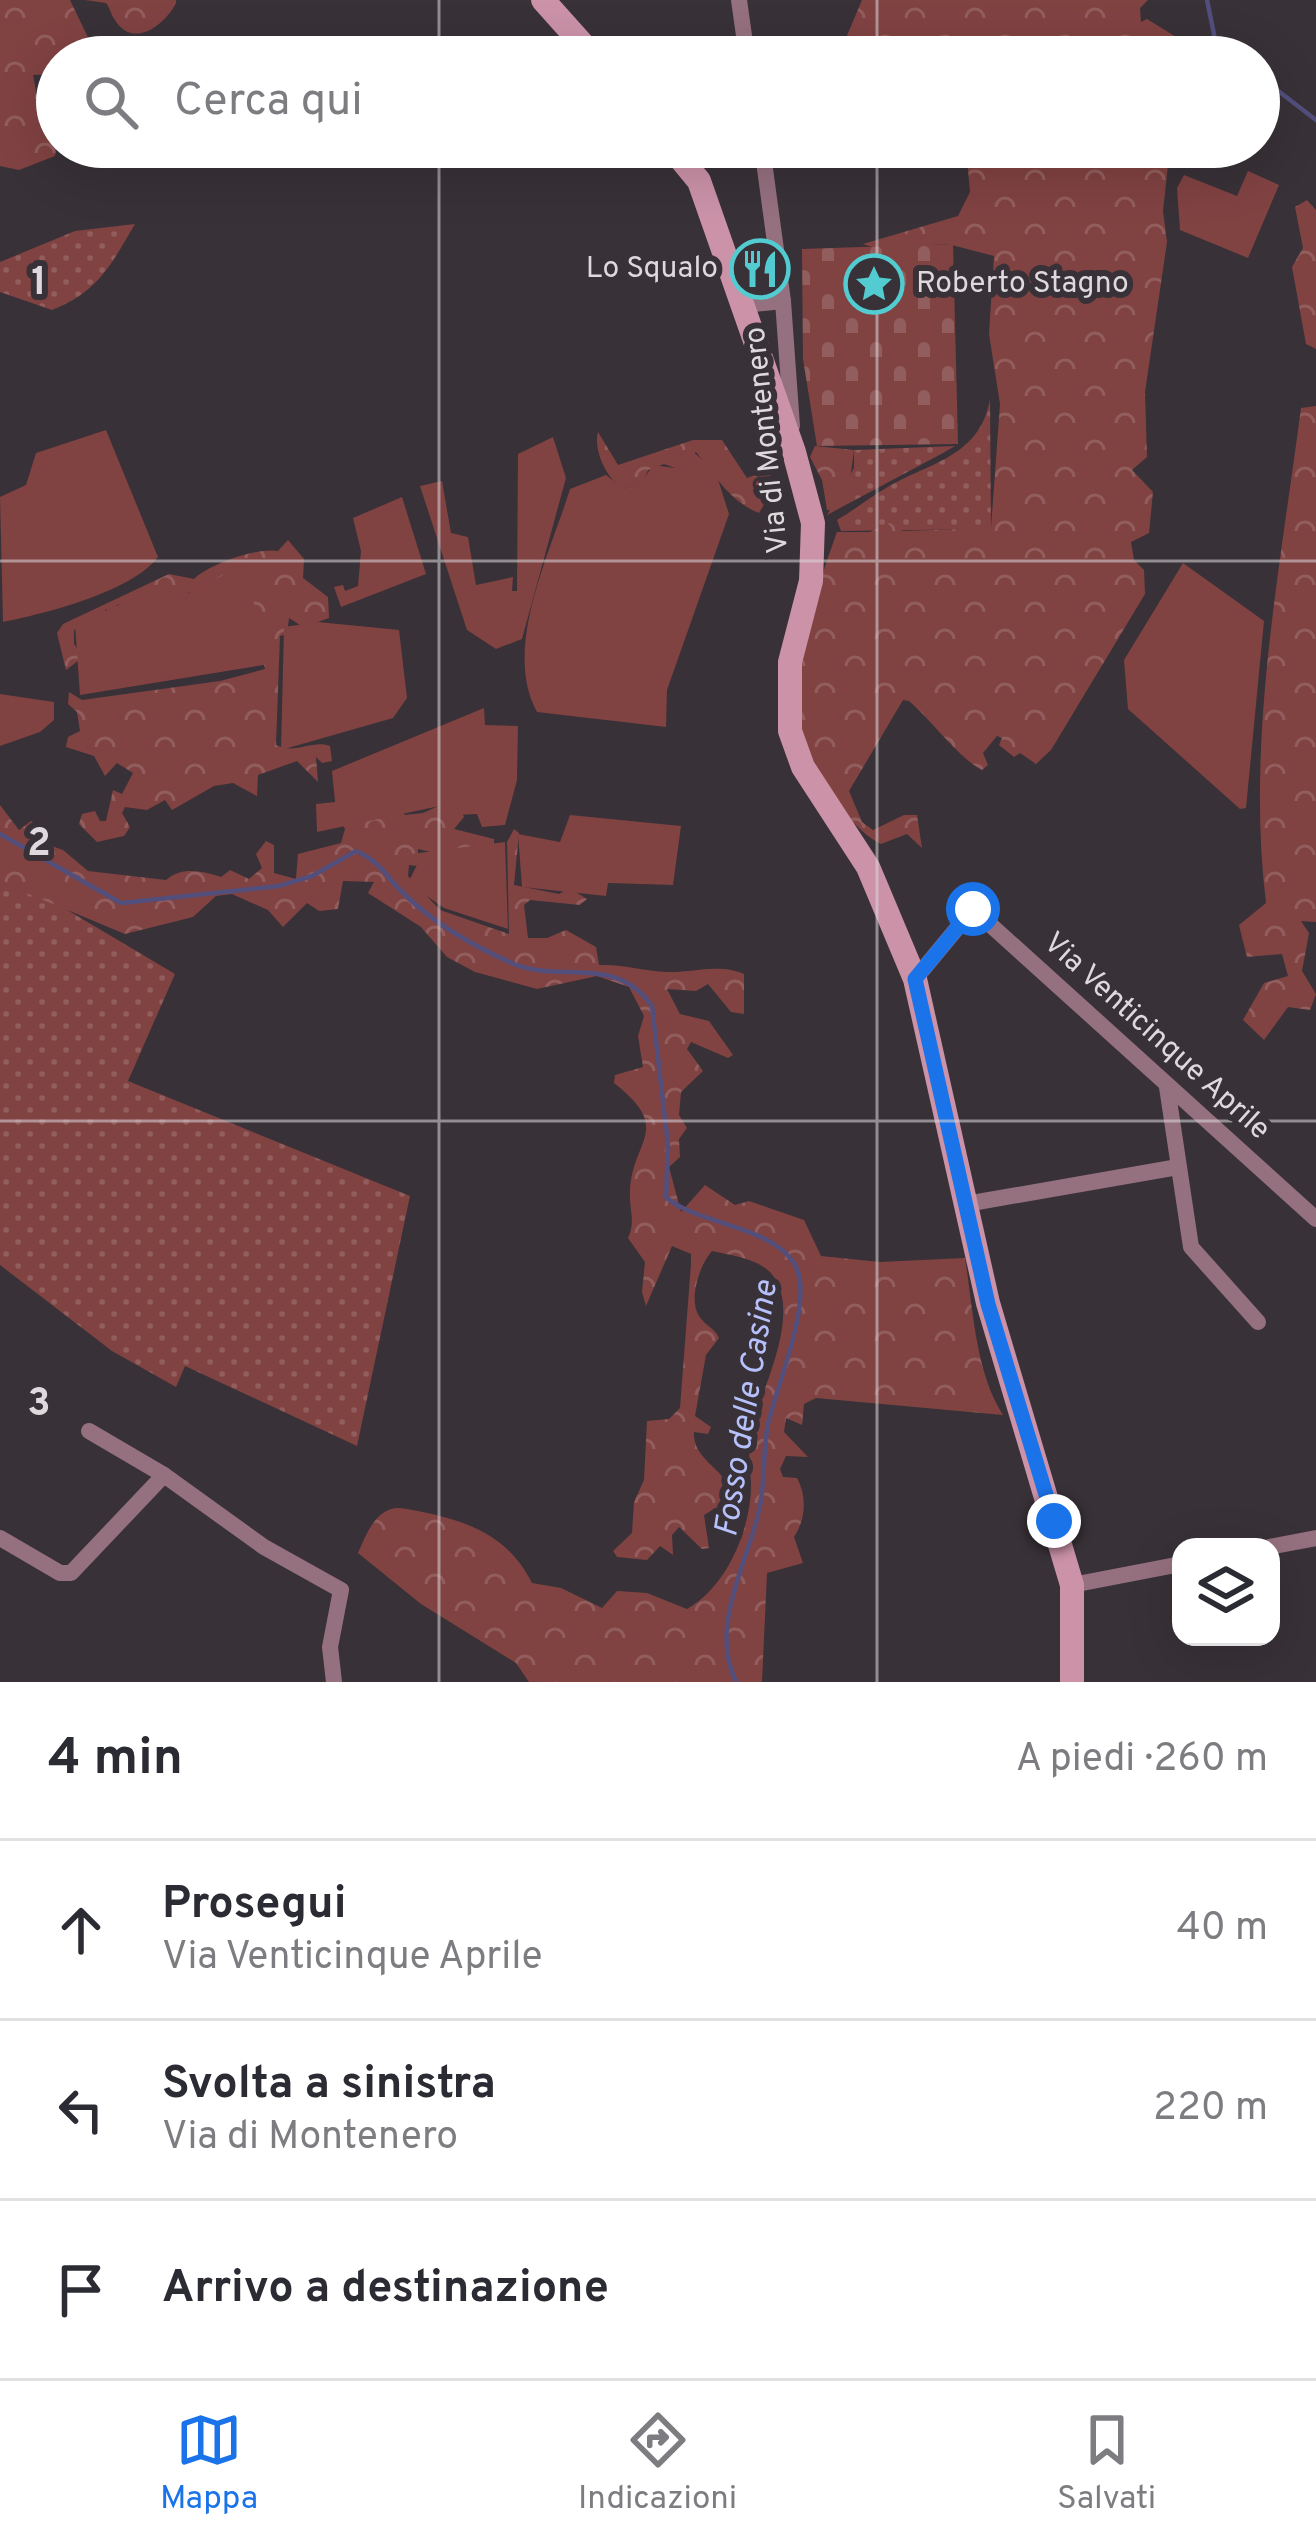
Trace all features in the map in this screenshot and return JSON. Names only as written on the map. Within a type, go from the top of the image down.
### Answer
[{"type":"street","points":[[543,0],[575,36]]},
{"type":"street","points":[[739,0],[744,36]]},
{"type":"street","points":[[688,168],[699,181],[794,452]]},
{"type":"street","name":"Via di Montenero","points":[[765,168],[783,301],[794,452],[813,523],[813,556],[790,662],[790,731],[803,767],[868,867],[915,979],[988,1304],[1072,1585],[1072,1682]]},
{"type":"street","points":[[742,305],[783,301]]},
{"type":"street","name":"Via Venticinque Aprile","points":[[915,979],[973,909],[1316,1219]]},
{"type":"street","points":[[1167,1087],[1191,1247],[1258,1322]]},
{"type":"street","points":[[966,1204],[1178,1167]]},
{"type":"street","points":[[89,1431],[164,1474],[264,1547],[341,1590],[330,1647],[334,1682]]},
{"type":"street","points":[[0,1538],[60,1573],[71,1573],[164,1474]]},
{"type":"street","points":[[1280,1545],[1316,1538]]},
{"type":"street","points":[[1072,1585],[1172,1566]]},
{"type":"green space","points":[[0,0],[70,0],[87,36],[36,36],[36,163],[19,170],[0,166]]},
{"type":"green space","points":[[85,0],[176,3],[158,25],[131,33],[115,20],[106,3]]},
{"type":"green space","points":[[862,0],[1148,0],[1140,8],[1141,22],[1147,19],[1174,36],[847,36]]},
{"type":"green space","points":[[968,168],[1168,168],[1163,211],[1167,242],[1145,392],[1147,457],[1132,470],[1153,492],[1149,533],[1131,542],[1134,560],[1144,570],[1145,594],[1051,750],[1036,764],[1020,753],[1014,757],[999,745],[1002,738],[997,736],[983,753],[988,765],[982,770],[903,700],[849,791],[862,822],[873,830],[904,815],[917,815],[922,848],[907,834],[881,844],[839,806],[804,750],[794,714],[797,674],[837,532],[870,532],[890,523],[903,531],[991,528],[1000,404],[989,334],[994,256],[948,244],[875,248],[863,244],[958,216],[970,192]]},
{"type":"green space","points":[[1248,171],[1279,185],[1248,258],[1180,230],[1177,188],[1184,175],[1237,196]]},
{"type":"green space","points":[[1307,200],[1316,210],[1316,349],[1306,344],[1292,267],[1303,248],[1295,207]]},
{"type":"green space","points":[[135,224],[102,276],[68,303],[52,310],[0,292],[0,262],[75,231]]},
{"type":"green space","points":[[953,244],[958,444],[817,446],[803,359],[802,249]]},
{"type":"green space","points":[[990,399],[991,529],[841,531],[837,520],[964,446],[976,434]]},
{"type":"green space","points":[[1316,406],[1316,922],[1301,921],[1309,933],[1302,971],[1316,994],[1310,1010],[1288,1007],[1264,1040],[1243,1020],[1264,983],[1288,976],[1282,954],[1247,957],[1239,925],[1266,903],[1260,780],[1268,655],[1301,408]]},
{"type":"green space","points":[[106,430],[158,557],[109,591],[3,622],[0,497],[26,485],[36,453]]},
{"type":"green space","points":[[598,432],[618,465],[693,440],[722,440],[747,478],[767,470],[776,484],[759,513],[731,494],[696,452],[675,468],[664,464],[648,470],[644,480],[624,489],[603,464]]},
{"type":"green space","points":[[553,437],[566,478],[522,639],[496,649],[467,630],[420,486],[442,481],[451,533],[468,537],[476,585],[513,577],[512,591],[517,591],[518,454]]},
{"type":"green space","points":[[815,446],[854,450],[849,487],[833,510],[827,510],[822,480],[810,457]]},
{"type":"green space","points":[[955,446],[827,515],[854,468],[854,450]]},
{"type":"green space","points":[[692,451],[715,470],[729,514],[667,690],[666,727],[537,712],[528,687],[527,631],[570,489],[606,475],[624,489],[643,480],[653,465],[675,468]]},
{"type":"green space","points":[[402,497],[426,574],[341,607],[334,587],[343,585],[345,591],[358,586],[361,551],[353,518]]},
{"type":"green space","points":[[288,540],[304,559],[303,578],[328,597],[329,618],[303,627],[289,618],[287,634],[280,636],[276,745],[330,746],[332,761],[322,763],[316,757],[318,782],[297,761],[258,775],[257,796],[233,783],[214,786],[172,810],[165,800],[147,810],[125,807],[122,813],[130,827],[124,836],[97,842],[79,824],[82,814],[95,811],[100,821],[106,821],[113,790],[122,794],[133,773],[117,763],[105,776],[94,756],[66,747],[68,737],[80,731],[77,712],[68,704],[69,692],[82,700],[220,681],[265,669],[238,568],[210,589],[117,605],[113,615],[105,609],[107,618],[74,630],[74,644],[83,657],[66,670],[57,633],[63,624],[169,574],[194,579],[233,558],[278,551]]},
{"type":"green space","points":[[1183,563],[1264,621],[1246,808],[1240,809],[1128,709],[1124,660]]},
{"type":"green space","points":[[244,564],[269,664],[80,695],[75,625],[162,585],[189,593]]},
{"type":"green space","points":[[318,622],[399,630],[407,698],[393,718],[281,750],[284,627]]},
{"type":"green space","points":[[0,694],[54,702],[54,720],[40,732],[0,746]]},
{"type":"green space","points":[[484,708],[485,725],[518,726],[517,780],[505,825],[482,827],[477,814],[455,815],[449,804],[317,832],[316,804],[335,802],[332,771]]},
{"type":"green space","points":[[391,797],[405,815],[423,813],[456,798],[464,817],[454,829],[494,839],[494,846],[443,855],[418,849],[418,866],[409,865],[408,876],[440,910],[509,934],[507,842],[514,829],[519,833],[514,885],[559,894],[569,888],[587,899],[580,905],[530,900],[524,905],[528,938],[547,938],[566,930],[596,947],[599,965],[667,972],[724,969],[744,974],[744,1014],[731,1012],[708,984],[696,991],[667,989],[680,1014],[709,1021],[733,1055],[728,1058],[691,1042],[687,1049],[703,1071],[681,1092],[679,1115],[687,1128],[679,1139],[680,1157],[669,1167],[681,1212],[705,1185],[735,1205],[749,1201],[804,1220],[821,1256],[880,1262],[965,1258],[981,1359],[1003,1415],[816,1398],[804,1404],[802,1425],[786,1418],[784,1432],[808,1457],[786,1456],[780,1469],[783,1477],[797,1478],[804,1500],[794,1537],[803,1563],[767,1573],[762,1682],[529,1682],[516,1663],[421,1604],[358,1553],[370,1527],[385,1512],[401,1508],[436,1515],[498,1542],[532,1583],[561,1588],[602,1608],[617,1591],[647,1593],[687,1609],[713,1588],[732,1558],[746,1524],[750,1433],[781,1334],[782,1297],[765,1268],[712,1251],[695,1291],[699,1316],[719,1338],[706,1355],[695,1416],[711,1427],[708,1434],[694,1432],[700,1453],[725,1480],[721,1505],[704,1515],[709,1548],[702,1549],[679,1527],[672,1535],[673,1555],[660,1546],[647,1560],[617,1557],[613,1551],[632,1533],[634,1502],[644,1480],[647,1421],[669,1419],[680,1408],[691,1264],[691,1254],[672,1246],[646,1306],[642,1292],[645,1262],[628,1238],[632,1173],[646,1124],[632,1099],[614,1083],[615,1075],[643,1067],[638,1036],[644,1016],[629,987],[597,976],[537,989],[475,972],[447,957],[421,927],[368,893],[374,882],[343,881],[338,909],[319,911],[307,903],[283,927],[268,910],[232,894],[216,896],[193,917],[125,934],[0,882],[0,805],[19,830],[31,821],[48,834],[40,842],[63,850],[88,871],[166,880],[185,871],[221,877],[230,870],[249,879],[262,868],[256,854],[266,841],[274,845],[274,873],[296,879],[298,854],[341,843],[345,829],[335,812]]},
{"type":"green space","points":[[570,815],[681,826],[673,885],[608,883],[606,896],[522,887],[518,834],[560,842]]},
{"type":"green space","points":[[505,842],[508,929],[444,908],[408,883],[417,865],[411,854]]},
{"type":"green space","points":[[0,870],[175,974],[128,1081],[410,1196],[357,1446],[185,1366],[176,1387],[112,1351],[0,1265]]},
{"type":"waterway","points":[[1207,0],[1214,36]]},
{"type":"waterway","points":[[1280,92],[1316,120]]},
{"type":"waterway","name":"Fosso delle Casine","points":[[0,834],[121,903],[279,886],[312,876],[356,851],[429,915],[485,950],[532,969],[622,980],[652,1006],[668,1145],[666,1197],[768,1240],[794,1263],[800,1278],[798,1319],[768,1424],[760,1504],[728,1620],[726,1641],[736,1682]]},
{"type":"place","name":"Lo Squalo","points":[[760,269]]},
{"type":"place","name":"Roberto Stagno","points":[[874,284]]},
{"type":"route","points":[[973,909],[915,979],[988,1304],[1054,1521]]}]
